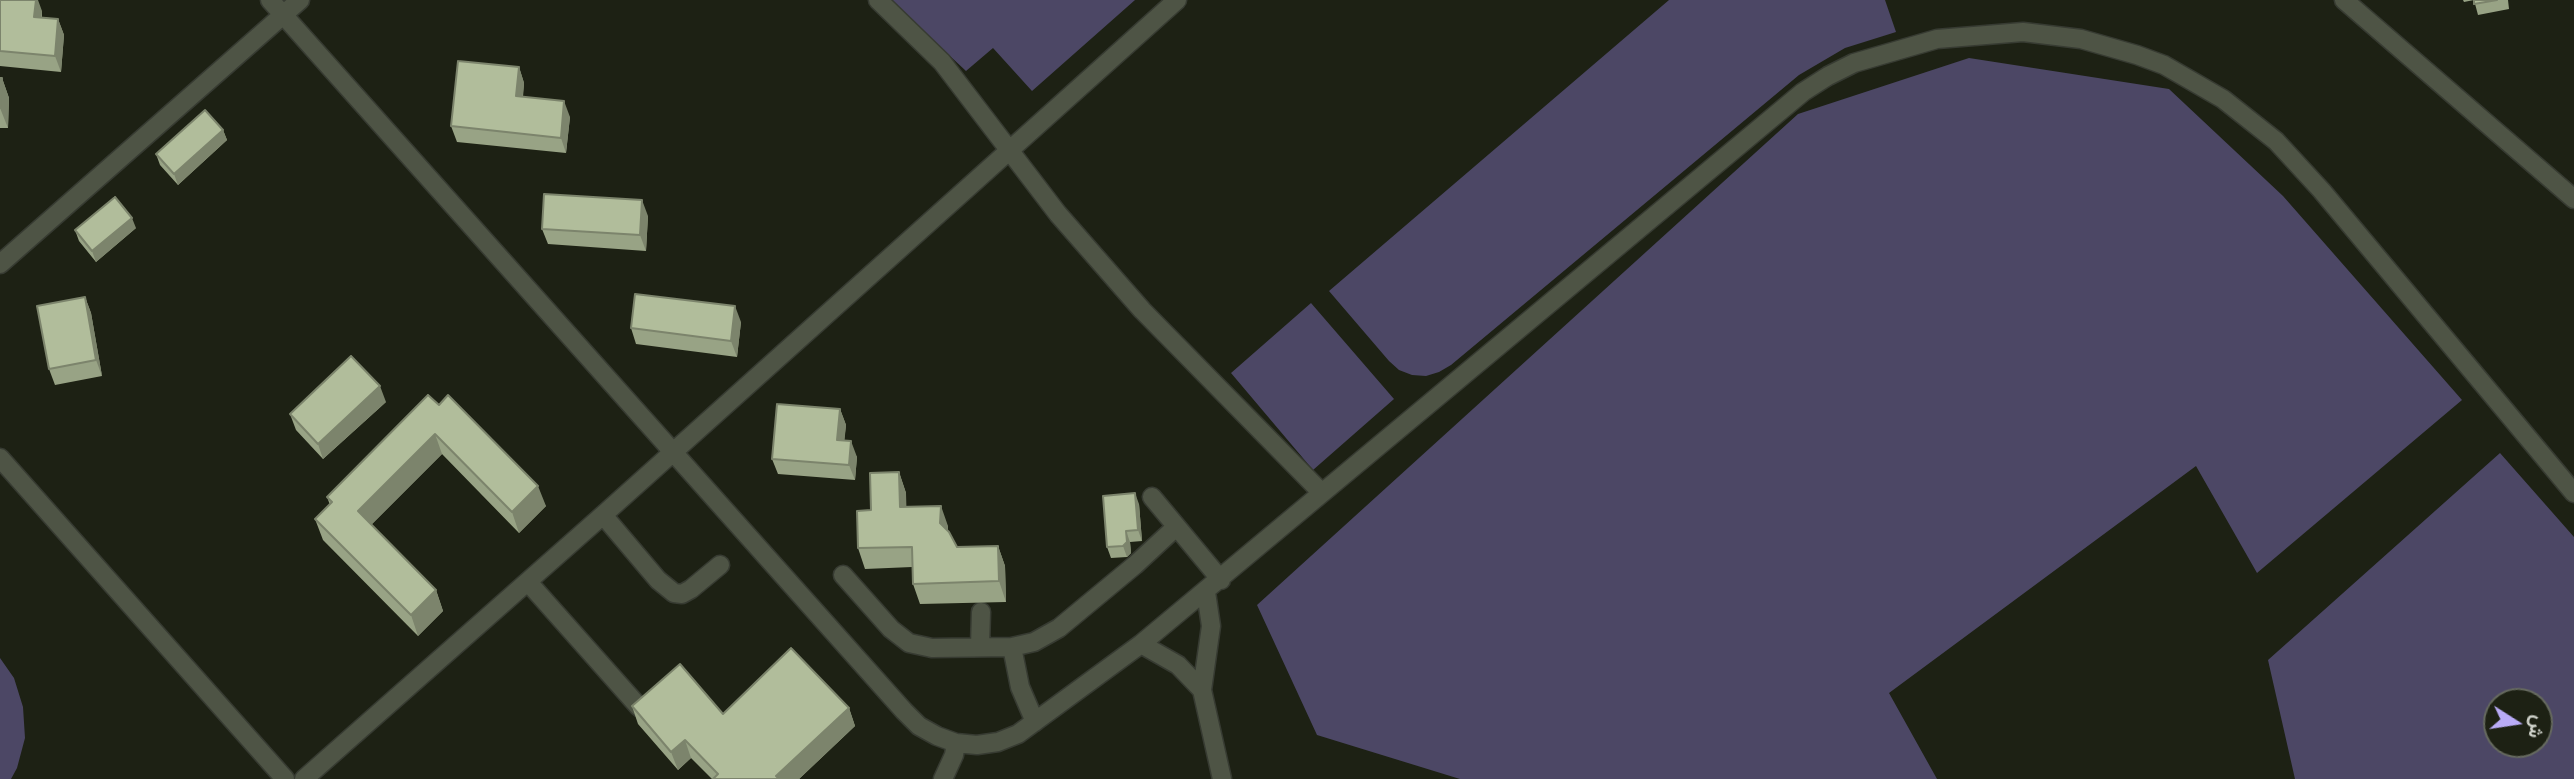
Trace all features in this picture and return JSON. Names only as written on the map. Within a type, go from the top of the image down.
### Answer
[{"type":"lane","points":[[270,0],[904,711],[919,726],[956,743],[978,745],[998,742],[1018,734],[1141,644],[1221,580],[1321,492],[1780,110],[1828,76],[1854,63],[1909,45],[1966,35],[2023,32],[2081,39],[2137,55],[2194,81],[2251,119],[2276,141],[2322,191],[2574,493]]},
{"type":"lane","points":[[0,264],[300,0]]},
{"type":"lane","points":[[878,0],[942,62],[1058,214],[1142,310],[1321,492]]},
{"type":"lane","points":[[304,779],[674,452],[1177,0]]},
{"type":"lane","points":[[2344,0],[2574,198]]},
{"type":"lane","points":[[0,458],[285,779]]},
{"type":"lane","points":[[1152,497],[1221,580]]},
{"type":"lane","points":[[603,515],[658,580],[674,593],[682,594],[691,589],[720,565]]},
{"type":"lane","points":[[843,575],[891,629],[909,643],[932,648],[1012,647],[1034,642],[1059,628],[1176,527]]},
{"type":"lane","points":[[528,582],[639,707]]},
{"type":"lane","points":[[1206,592],[1211,626],[1202,690],[1222,779]]},
{"type":"lane","points":[[980,646],[981,612]]},
{"type":"lane","points":[[1141,644],[1178,665],[1202,690]]},
{"type":"lane","points":[[1012,647],[1018,679],[1035,723]]},
{"type":"lane","points":[[943,779],[954,755],[956,743]]},
{"type":"shaded area","points":[[890,0],[1135,0],[1032,91],[993,48],[966,71]]},
{"type":"shaded area","points":[[1669,0],[1885,0],[1896,32],[1845,48],[1799,75],[1451,365],[1426,376],[1399,370],[1329,291]]},
{"type":"shaded area","points":[[1969,58],[2169,89],[2283,196],[2462,400],[2257,573],[2196,466],[1889,693],[1937,779],[1460,779],[1317,735],[1257,605],[1798,114]]},
{"type":"shaded area","points":[[1311,303],[1394,399],[1313,470],[1231,373]]},
{"type":"shaded area","points":[[2500,453],[2574,537],[2574,779],[2295,779],[2268,660]]},
{"type":"shaded area","points":[[0,658],[14,678],[23,707],[25,738],[17,768],[11,779],[0,779]]},
{"type":"building","points":[[0,0],[36,0],[34,17],[58,19],[55,56],[0,51]]},
{"type":"building","points":[[2474,0],[2497,0],[2474,4]]},
{"type":"building","points":[[458,61],[519,67],[516,96],[564,101],[561,138],[451,126]]},
{"type":"building","points":[[205,110],[223,130],[174,174],[156,154]]},
{"type":"building","points":[[544,194],[642,200],[640,235],[542,229]]},
{"type":"building","points":[[115,197],[132,218],[92,251],[75,230]]},
{"type":"building","points":[[635,294],[735,306],[731,341],[631,328]]},
{"type":"building","points":[[85,297],[96,360],[49,369],[37,306]]},
{"type":"building","points":[[351,356],[380,386],[318,444],[290,414]]},
{"type":"building","points":[[428,395],[439,405],[448,395],[538,486],[512,512],[435,434],[358,511],[436,590],[411,615],[315,519],[332,502],[327,497]]},
{"type":"building","points":[[777,404],[840,409],[837,440],[851,441],[849,465],[772,459]]},
{"type":"building","points":[[899,472],[900,507],[941,506],[940,523],[949,532],[957,547],[998,546],[999,581],[913,584],[912,547],[858,548],[857,511],[871,510],[870,473]]},
{"type":"building","points":[[1135,493],[1138,530],[1126,531],[1127,542],[1123,546],[1107,547],[1103,496]]},
{"type":"building","points":[[791,648],[849,708],[776,776],[779,779],[713,779],[718,774],[685,740],[671,752],[632,706],[680,664],[723,714]]}]
